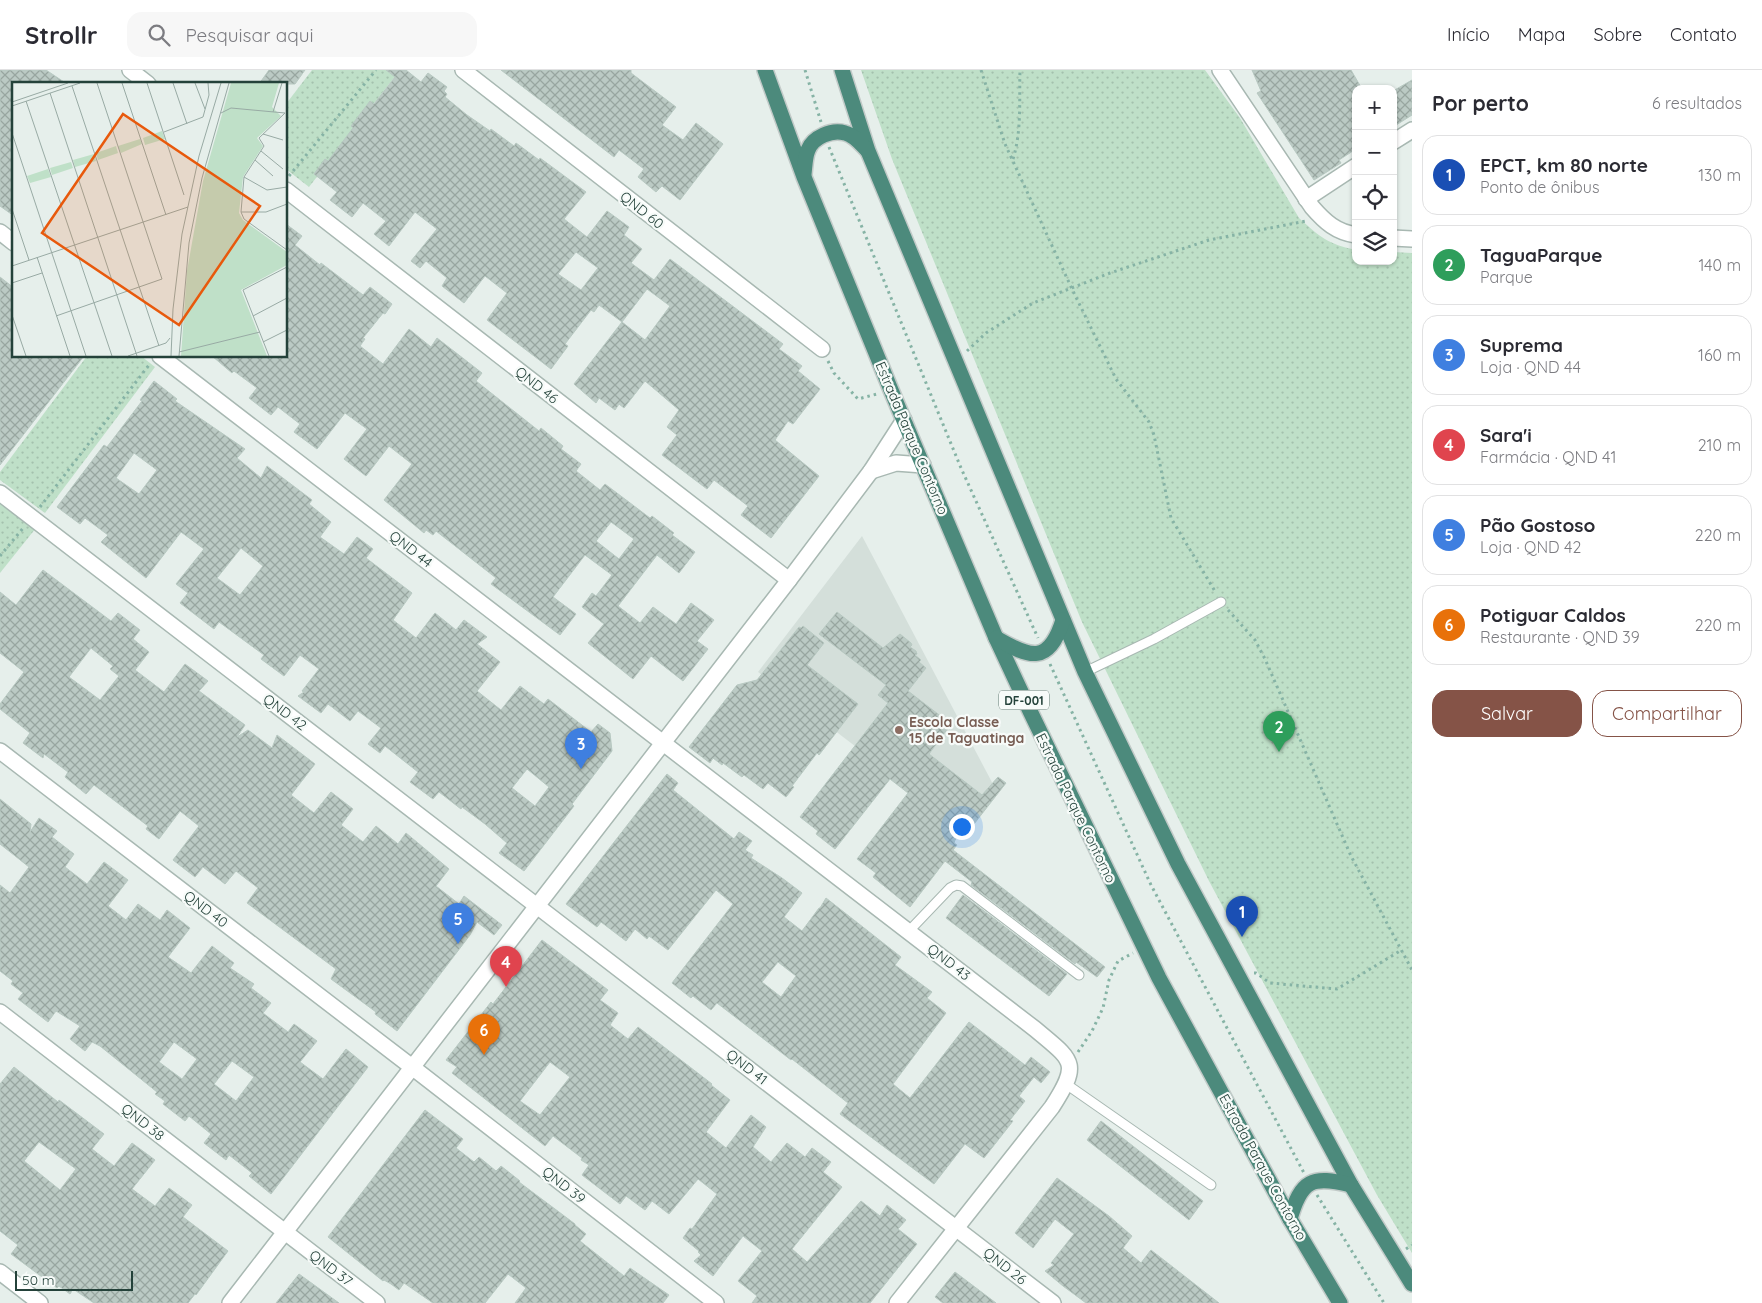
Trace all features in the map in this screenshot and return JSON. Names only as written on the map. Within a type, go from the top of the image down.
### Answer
[{"type":"highway","name":"Estrada Parque Contorno","points":[[765,70],[804,177],[891,390],[996,638],[1144,948],[1290,1219],[1340,1303]]},
{"type":"highway","points":[[842,70],[868,151],[1085,672],[1178,864],[1240,981],[1351,1185],[1412,1284]]},
{"type":"highway","points":[[804,177],[809,147],[818,138],[825,135],[838,131],[845,133],[868,151]]},
{"type":"highway","points":[[996,638],[1023,653],[1032,654],[1043,651],[1053,645],[1063,620]]},
{"type":"highway","points":[[1290,1219],[1298,1195],[1310,1184],[1322,1180],[1332,1180],[1351,1185]]},
{"type":"street","points":[[130,70],[145,82]]},
{"type":"street","name":"QND 60","points":[[463,70],[822,349]]},
{"type":"street","points":[[1220,70],[1306,198],[1322,218],[1338,230],[1352,235]]},
{"type":"street","points":[[1397,139],[1412,130]]},
{"type":"street","points":[[1306,198],[1352,169]]},
{"type":"street","name":"QND 46","points":[[288,192],[789,580]]},
{"type":"street","points":[[0,232],[12,241]]},
{"type":"street","points":[[1397,238],[1412,238]]},
{"type":"street","name":"QND 44","points":[[154,360],[662,742]]},
{"type":"street","points":[[230,1303],[789,580],[871,471],[904,420]]},
{"type":"street","points":[[871,471],[896,463],[923,465]]},
{"type":"street","name":"QND 42","points":[[0,493],[538,906]]},
{"type":"street","name":"QND 43","points":[[662,742],[1035,1029],[1063,1052],[1070,1064]]},
{"type":"street","name":"QND 40","points":[[0,751],[412,1067]]},
{"type":"street","name":"QND 41","points":[[538,906],[956,1228]]},
{"type":"street","name":"QND 38","points":[[0,1012],[285,1232]]},
{"type":"street","points":[[897,1303],[1052,1107],[1066,1084],[1070,1064]]},
{"type":"street","name":"QND 39","points":[[412,1067],[716,1303]]},
{"type":"street","name":"QND 26","points":[[956,1228],[1053,1303]]},
{"type":"street","name":"QND 37","points":[[285,1232],[377,1303]]},
{"type":"street","points":[[0,1272],[40,1303]]},
{"type":"lane","points":[[1085,672],[1154,639],[1221,602]]},
{"type":"lane","points":[[909,931],[950,888],[956,885],[962,886],[1079,975]]},
{"type":"lane","points":[[1066,1084],[1211,1185]]},
{"type":"path","points":[[288,178],[376,70]]},
{"type":"path","points":[[805,70],[825,135],[961,468],[1151,884],[1310,1184],[1384,1303]]},
{"type":"path","points":[[981,70],[1005,144],[1072,288],[1116,379],[1149,422],[1154,435],[1171,518],[1221,602],[1255,640],[1351,856],[1400,951],[1412,970]]},
{"type":"path","points":[[1013,160],[1018,144],[1020,70]]},
{"type":"path","points":[[956,362],[986,333],[1033,303],[1162,255],[1209,240],[1322,218]]},
{"type":"path","points":[[822,349],[834,373],[858,399],[891,390]]},
{"type":"path","points":[[0,556],[32,518],[154,360]]},
{"type":"path","points":[[1070,1064],[1092,1031],[1103,1008],[1109,980],[1118,961],[1144,948]]},
{"type":"path","points":[[1240,981],[1256,973],[1270,983],[1337,989],[1400,951]]},
{"type":"shaded area","name":"Escola Classe 15 de Taguatinga","points":[[862,536],[995,788],[961,827],[758,672]]},
{"type":"green space","points":[[312,70],[400,70],[309,187],[288,171],[288,101]]},
{"type":"green space","points":[[861,70],[1205,70],[1240,118],[1299,218],[1306,225],[1331,242],[1352,249],[1352,265],[1397,265],[1397,252],[1412,253],[1412,1253],[1377,1195],[1209,881],[1082,622],[892,159]]},
{"type":"green space","points":[[86,358],[144,358],[155,367],[45,513],[0,480],[0,472]]},
{"type":"green space","points":[[0,500],[36,528],[0,573]]},
{"type":"building","points":[[0,70],[46,70],[64,82],[12,82],[12,215],[0,206]]},
{"type":"building","points":[[269,70],[305,70],[295,84],[288,84],[288,82],[260,82]]},
{"type":"building","points":[[386,70],[406,70],[421,82],[428,73],[447,87],[444,91],[447,94],[445,97],[467,115],[490,131],[491,129],[514,146],[516,143],[539,160],[540,158],[586,192],[564,219],[587,237],[607,211],[629,227],[624,235],[642,249],[631,263],[654,280],[670,259],[783,344],[779,349],[802,366],[798,371],[820,389],[793,424],[788,421],[775,440],[819,476],[771,538],[741,515],[748,506],[714,480],[707,489],[662,455],[677,435],[667,427],[679,410],[645,381],[624,408],[619,404],[615,410],[599,398],[596,403],[574,384],[622,322],[599,305],[594,312],[591,310],[565,344],[568,346],[551,369],[487,320],[507,293],[485,276],[464,303],[442,286],[447,278],[426,261],[420,268],[411,261],[437,229],[415,212],[389,246],[374,234],[386,221],[363,203],[352,217],[330,200],[337,192],[314,174],[325,159],[328,161],[353,128],[351,126],[370,101],[374,104],[395,77]],"holes":[[[576,252],[598,268],[581,290],[558,274]],[[647,289],[670,306],[645,340],[622,322]]]},
{"type":"building","points":[[501,70],[631,70],[631,73],[676,107],[662,125],[683,140],[696,123],[723,144],[680,200],[662,186],[656,192],[638,177],[644,169],[619,150],[614,157]]},
{"type":"building","points":[[1252,70],[1351,70],[1360,85],[1352,85],[1352,152],[1339,160],[1341,163],[1314,180],[1257,93],[1261,91]]},
{"type":"building","points":[[1412,80],[1412,115],[1397,124],[1397,89]]},
{"type":"building","points":[[288,226],[302,236],[295,245],[320,265],[321,263],[363,295],[370,287],[392,304],[363,338],[365,339],[360,346],[383,364],[409,329],[431,347],[437,338],[482,373],[476,381],[539,431],[541,428],[563,446],[561,449],[581,464],[576,471],[600,490],[605,484],[650,518],[652,516],[674,533],[672,535],[695,552],[679,573],[657,555],[618,606],[640,623],[653,607],[676,624],[691,603],[714,620],[697,641],[708,649],[683,681],[651,656],[633,679],[588,643],[604,624],[582,607],[592,593],[596,596],[612,575],[585,555],[553,597],[576,614],[560,635],[491,584],[496,578],[436,531],[433,535],[426,530],[424,533],[384,500],[412,464],[389,446],[366,476],[344,459],[367,429],[345,413],[317,449],[294,432],[300,424],[278,407],[271,415],[249,398],[257,388],[234,371],[232,373],[214,358],[288,358]],"holes":[[[611,522],[634,539],[619,559],[596,541]]]},
{"type":"building","points":[[0,277],[12,286],[12,358],[82,358],[0,465]]},
{"type":"building","points":[[154,381],[177,399],[175,401],[245,449],[237,458],[261,478],[267,466],[312,500],[309,504],[331,522],[320,537],[344,554],[357,537],[373,549],[366,558],[412,593],[393,620],[416,638],[435,613],[456,630],[464,620],[487,637],[477,644],[500,662],[477,691],[501,710],[520,686],[544,704],[548,699],[591,732],[598,724],[610,733],[612,751],[572,804],[574,806],[524,871],[499,853],[507,843],[485,824],[439,792],[433,799],[410,782],[418,772],[385,746],[380,753],[368,744],[381,728],[358,711],[350,721],[328,704],[321,713],[298,696],[304,692],[302,691],[319,669],[300,655],[284,676],[261,659],[264,655],[219,622],[214,629],[180,603],[188,593],[176,584],[204,549],[181,532],[146,578],[101,542],[108,535],[85,518],[80,524],[57,507],[104,445],[107,447],[142,401],[140,400]],"holes":[[[134,453],[157,470],[139,494],[116,478]],[[241,548],[263,566],[240,595],[217,578]],[[527,769],[549,787],[535,806],[512,788]]]},
{"type":"building","points":[[43,570],[111,621],[118,613],[140,630],[133,639],[149,652],[135,670],[164,692],[185,664],[208,681],[199,691],[245,725],[237,737],[248,730],[272,748],[277,735],[315,764],[291,795],[314,813],[331,792],[353,809],[341,825],[363,842],[376,826],[398,844],[406,833],[449,869],[436,886],[459,904],[464,896],[502,925],[494,935],[477,922],[470,935],[397,1031],[375,1014],[376,1012],[331,979],[336,969],[247,903],[258,888],[236,871],[225,884],[203,867],[195,877],[173,860],[199,826],[180,811],[159,839],[146,829],[148,826],[94,785],[86,794],[65,777],[68,772],[44,754],[43,758],[23,743],[30,733],[0,709],[0,704],[24,672],[0,653],[0,592],[16,605]],"holes":[[[91,648],[113,666],[110,669],[119,676],[100,700],[69,677]]]},
{"type":"building","points":[[837,612],[883,648],[900,634],[911,643],[910,647],[916,651],[917,654],[915,655],[921,660],[919,662],[926,668],[908,691],[951,724],[929,754],[982,795],[998,777],[1006,783],[974,824],[970,821],[955,840],[954,843],[957,845],[953,850],[1105,967],[1097,977],[1076,962],[1075,964],[971,885],[972,882],[945,861],[910,907],[873,877],[876,873],[857,859],[908,793],[890,779],[835,849],[816,834],[818,831],[800,817],[888,703],[878,695],[886,685],[819,634]]},
{"type":"building","points":[[803,626],[824,643],[807,665],[858,704],[819,755],[817,753],[786,797],[768,783],[763,789],[744,775],[742,777],[713,758],[710,763],[689,747],[737,685],[757,680],[799,627]]},
{"type":"building","points":[[667,774],[678,783],[673,790],[734,839],[739,832],[752,841],[745,850],[753,855],[751,858],[802,893],[784,917],[802,931],[826,898],[901,957],[895,965],[932,992],[927,998],[946,1013],[893,1084],[910,1098],[969,1022],[1025,1065],[1031,1057],[1050,1072],[1041,1083],[1034,1077],[1019,1096],[1025,1101],[1010,1120],[1013,1121],[984,1158],[965,1144],[934,1184],[840,1114],[848,1103],[792,1059],[717,1003],[711,1010],[693,996],[691,998],[672,983],[733,904],[716,890],[668,950],[649,936],[647,939],[635,929],[626,941],[601,922],[597,927],[566,904]],"holes":[[[778,962],[796,976],[781,997],[762,982]]]},
{"type":"building","points":[[0,799],[31,824],[30,832],[39,818],[57,831],[52,837],[74,854],[65,867],[87,884],[104,862],[128,880],[108,906],[126,920],[138,904],[160,920],[167,910],[190,928],[168,957],[191,973],[212,946],[234,963],[230,968],[254,984],[251,988],[271,1003],[263,1013],[288,1032],[294,1024],[317,1041],[300,1062],[323,1079],[346,1049],[368,1067],[271,1194],[249,1176],[252,1173],[229,1155],[226,1160],[204,1143],[211,1134],[189,1116],[185,1121],[163,1104],[165,1101],[155,1094],[157,1092],[100,1046],[92,1042],[85,1051],[70,1039],[80,1026],[56,1011],[48,1022],[18,999],[23,993],[11,984],[13,981],[0,971],[0,885],[10,893],[29,867],[0,844]],"holes":[[[174,1042],[197,1059],[182,1079],[159,1062]],[[232,1061],[254,1077],[236,1101],[214,1084]]]},
{"type":"building","points":[[963,895],[1067,974],[1049,996],[946,918]]},
{"type":"building","points":[[542,940],[608,990],[600,1000],[618,1013],[610,1025],[628,1039],[638,1027],[730,1100],[706,1132],[726,1148],[751,1115],[766,1127],[753,1147],[771,1162],[787,1143],[805,1157],[812,1148],[831,1162],[823,1172],[842,1187],[792,1249],[807,1262],[861,1201],[880,1216],[887,1205],[906,1220],[898,1229],[917,1244],[870,1303],[752,1303],[757,1296],[738,1281],[762,1251],[743,1236],[713,1276],[694,1261],[701,1255],[699,1251],[683,1238],[690,1228],[692,1229],[717,1194],[698,1179],[669,1214],[652,1201],[645,1210],[626,1196],[620,1204],[582,1175],[589,1165],[581,1160],[582,1158],[553,1136],[545,1146],[452,1073],[457,1067],[446,1060],[491,1002],[493,1004]],"holes":[[[550,1062],[570,1077],[540,1115],[520,1101]]]},
{"type":"building","points":[[14,1067],[58,1102],[59,1100],[104,1134],[92,1149],[114,1166],[132,1143],[155,1160],[132,1189],[155,1206],[169,1188],[192,1205],[183,1217],[228,1251],[188,1303],[94,1303],[73,1289],[70,1294],[59,1286],[57,1288],[11,1254],[18,1245],[0,1231],[0,1084]],"holes":[[[39,1142],[76,1169],[60,1190],[24,1161]]]},
{"type":"building","points":[[425,1110],[463,1139],[456,1148],[474,1162],[479,1157],[496,1171],[501,1166],[575,1224],[586,1234],[580,1241],[624,1276],[630,1268],[669,1295],[663,1303],[515,1303],[526,1288],[508,1274],[485,1303],[433,1303],[404,1283],[399,1290],[383,1281],[328,1237]]},
{"type":"building","points":[[1101,1121],[1203,1201],[1189,1220],[1087,1140]]},
{"type":"building","points":[[1057,1178],[1109,1216],[1132,1236],[1123,1248],[1141,1263],[1151,1250],[1219,1303],[1086,1303],[1063,1286],[1045,1271],[1054,1265],[1051,1263],[1074,1234],[1055,1219],[1033,1248],[1015,1233]]},
{"type":"building","points":[[955,1272],[996,1303],[943,1303],[935,1297]]},
{"type":"building","points":[[299,1274],[339,1303],[276,1303]]},
{"type":"place","name":"Escola Classe 15 de Taguatinga","points":[[899,730]]},
{"type":"place","name":"TaguaParque","points":[[1279,752]]},
{"type":"place","name":"Suprema","points":[[581,769]]},
{"type":"place","name":"EPCT, km 80 norte","points":[[1242,937]]},
{"type":"place","name":"Pão Gostoso","points":[[458,944]]},
{"type":"place","name":"Sara'i","points":[[506,987]]},
{"type":"place","name":"Potiguar Caldos","points":[[484,1055]]}]
